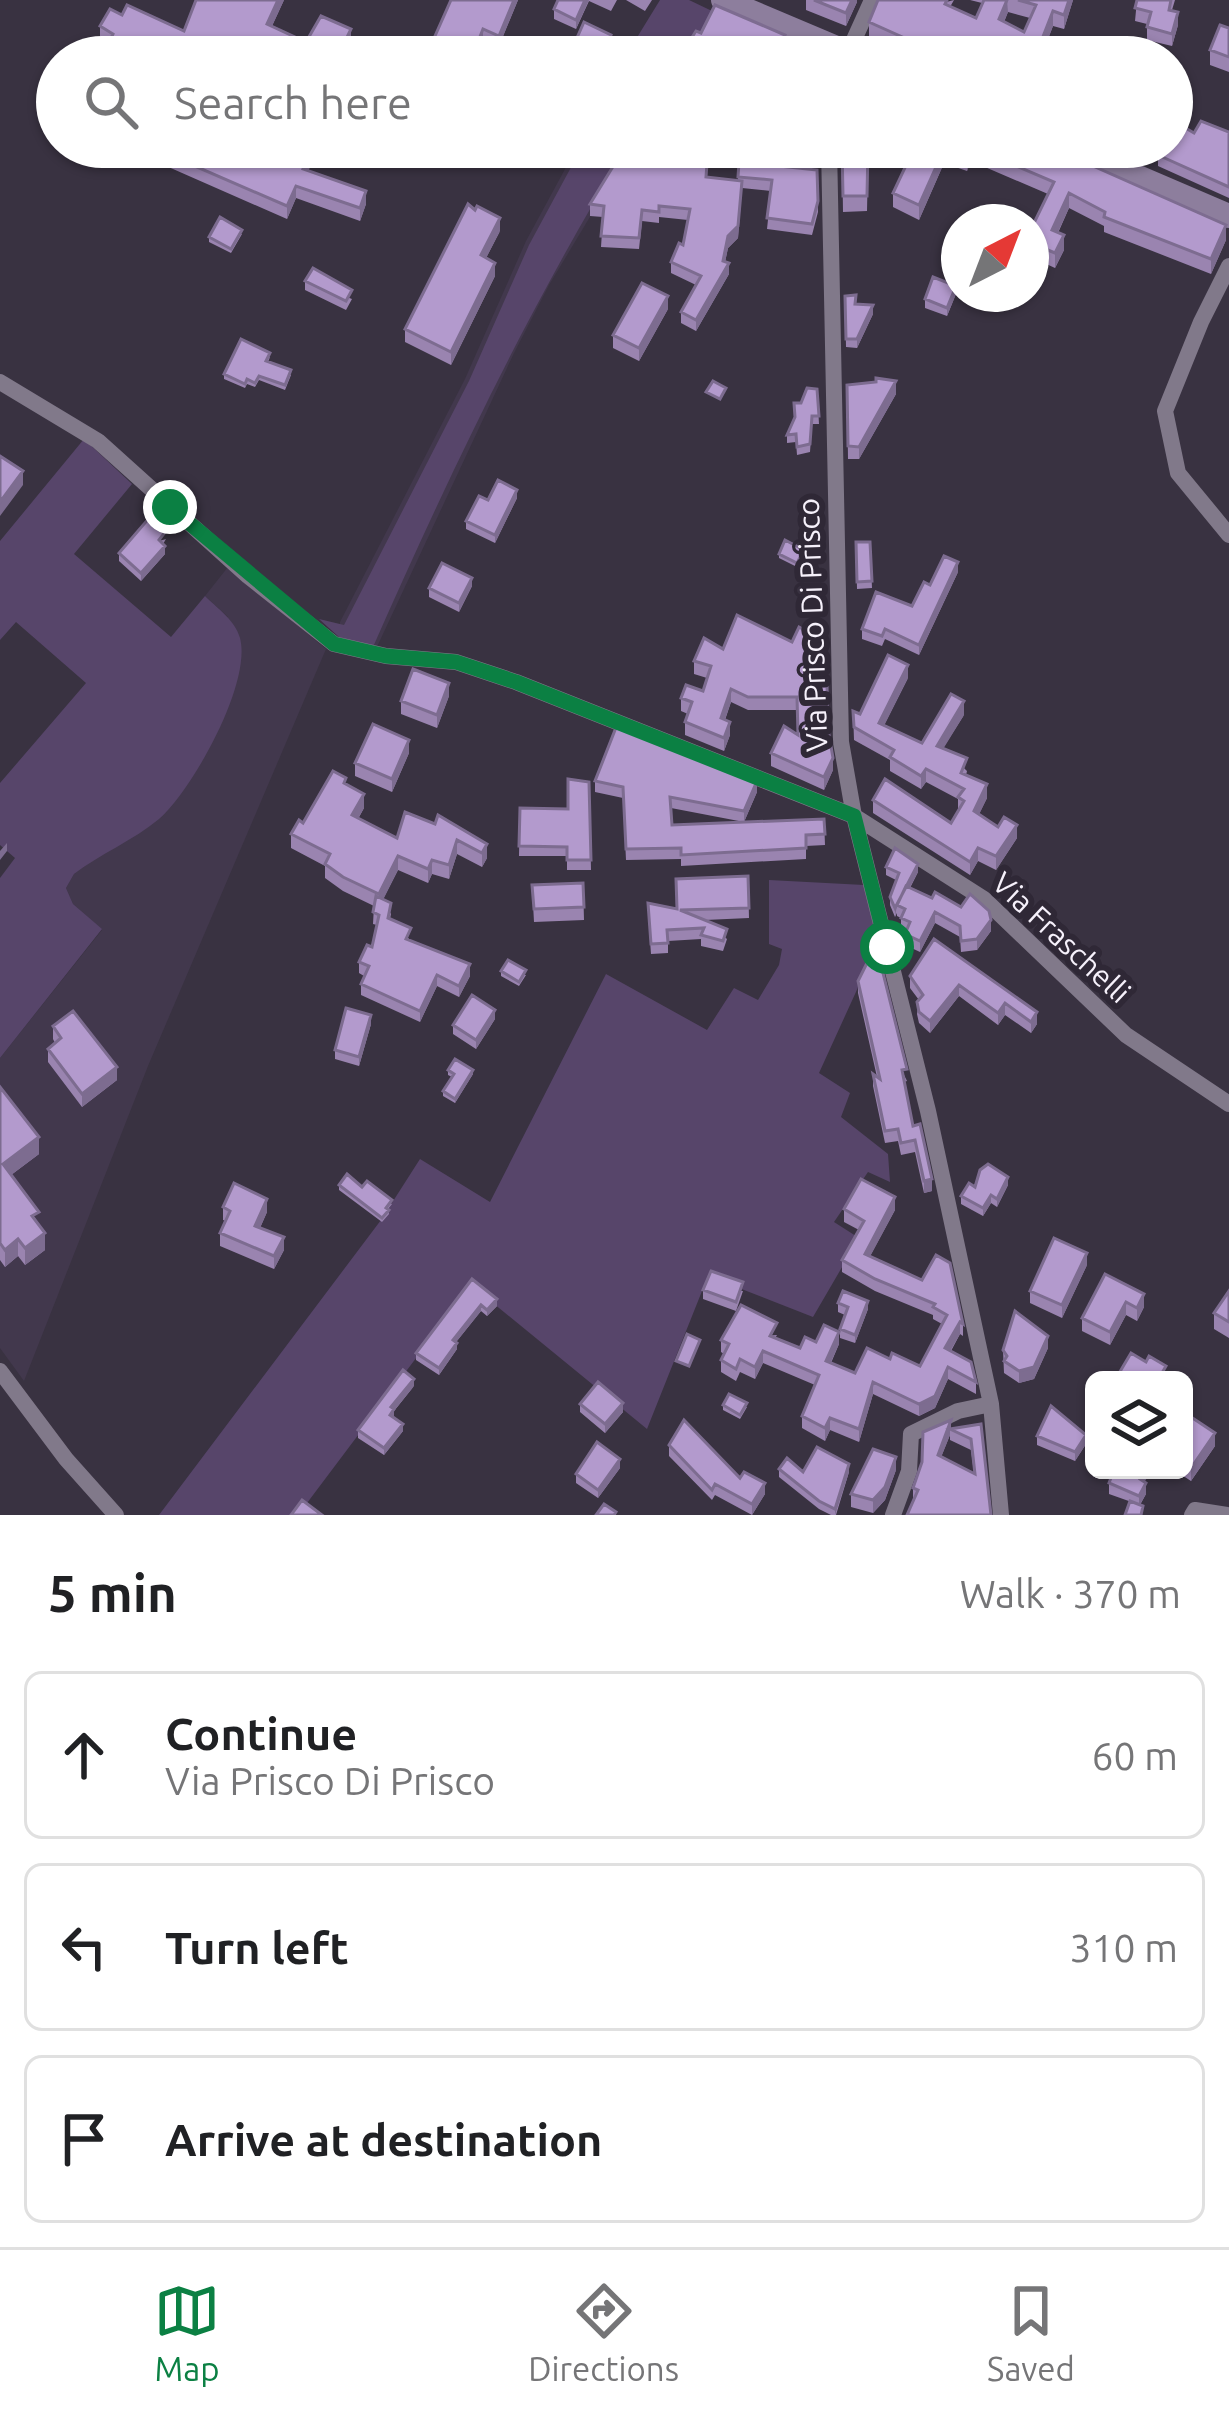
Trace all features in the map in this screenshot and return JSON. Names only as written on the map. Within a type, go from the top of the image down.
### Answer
[{"type":"main road","points":[[723,0],[802,36]]},
{"type":"main road","points":[[1117,168],[1229,216]]},
{"type":"street","points":[[850,36],[872,0]]},
{"type":"street","name":"Via Prisco Di Prisco","points":[[829,168],[840,721],[854,816],[928,1112],[991,1404],[1001,1515]]},
{"type":"street","points":[[1229,266],[1166,411],[1178,473],[1229,535]]},
{"type":"street","name":"Via Fraschelli","points":[[0,382],[98,441],[248,576],[334,644],[386,656],[456,662],[854,816],[984,899],[1126,1035],[1229,1104]]},
{"type":"street","points":[[0,1371],[66,1459],[116,1515]]},
{"type":"street","points":[[892,1515],[909,1471],[911,1434],[958,1411],[991,1404]]},
{"type":"street","points":[[1192,1515],[1195,1510],[1227,1515]]},
{"type":"shaded area","points":[[660,0],[689,0],[712,11],[700,36],[638,36]]},
{"type":"shaded area","points":[[566,168],[619,168],[514,353],[376,649],[339,637],[340,622],[465,379],[526,241]]},
{"type":"shaded area","points":[[571,168],[615,168],[492,392],[373,647],[339,637],[319,619],[344,625],[469,381],[529,245]]},
{"type":"shaded area","points":[[84,439],[132,484],[74,554],[171,637],[205,596],[234,626],[241,657],[217,734],[173,804],[149,827],[74,874],[66,888],[73,904],[102,929],[0,1058],[0,878],[15,858],[0,845],[0,783],[86,683],[16,622],[0,640],[0,541]]},
{"type":"shaded area","points":[[228,567],[326,649],[148,1066],[24,1381],[0,1348],[0,1058],[102,930],[73,904],[66,888],[74,874],[102,853],[228,617],[205,596]]},
{"type":"shaded area","points":[[769,880],[864,885],[881,957],[871,959],[819,1073],[850,1093],[841,1117],[888,1154],[890,1182],[868,1172],[834,1222],[859,1238],[813,1317],[708,1276],[647,1429],[471,1285],[298,1515],[159,1515],[381,1220],[420,1159],[490,1202],[606,974],[707,1030],[734,988],[758,1000],[779,965],[782,949],[769,944]]},
{"type":"building","points":[[196,0],[278,0],[267,24],[293,36],[112,36],[100,26],[110,9],[122,15],[127,5],[184,31]]},
{"type":"building","points":[[451,0],[514,0],[499,36],[483,29],[480,36],[435,36]]},
{"type":"building","points":[[558,0],[585,0],[576,20],[554,9]]},
{"type":"building","points":[[814,0],[852,0],[846,13]]},
{"type":"building","points":[[878,0],[947,0],[945,4],[976,18],[984,0],[1007,0],[999,19],[1024,32],[1036,5],[1018,0],[1069,0],[1064,15],[1053,11],[1043,36],[900,36],[869,22]]},
{"type":"building","points":[[1137,0],[1171,0],[1169,10],[1178,12],[1172,34],[1147,27],[1151,12],[1135,8]]},
{"type":"building","points":[[715,5],[785,35],[693,36],[701,33]]},
{"type":"building","points":[[321,16],[351,29],[348,36],[309,36]]},
{"type":"building","points":[[584,22],[611,35],[611,36],[578,36]]},
{"type":"building","points":[[1220,25],[1229,28],[1229,57],[1210,50]]},
{"type":"building","points":[[1201,121],[1229,132],[1229,187],[1187,168],[1193,168],[1193,132]]},
{"type":"building","points":[[199,168],[303,168],[366,191],[360,208],[296,186],[287,206]]},
{"type":"building","points":[[612,168],[707,168],[706,177],[742,181],[738,226],[728,236],[723,261],[729,263],[696,320],[681,312],[701,276],[671,262],[679,243],[683,245],[690,209],[659,206],[659,212],[642,210],[639,238],[601,236],[604,206],[590,204]]},
{"type":"building","points":[[739,168],[817,170],[818,201],[812,224],[767,218],[772,180],[738,177]]},
{"type":"building","points":[[842,168],[868,168],[867,196],[843,196]]},
{"type":"building","points":[[905,168],[936,168],[919,205],[893,193]]},
{"type":"building","points":[[1021,168],[1097,168],[1226,225],[1211,259],[1104,217],[1105,212],[1069,193],[1052,230],[1064,235],[1055,253],[1049,250],[1049,204],[1043,204],[1054,182]]},
{"type":"building","points":[[468,204],[500,218],[481,255],[495,263],[451,352],[405,329]]},
{"type":"building","points":[[220,217],[242,230],[231,249],[209,237]]},
{"type":"building","points":[[313,268],[352,290],[346,301],[305,281]]},
{"type":"building","points":[[933,277],[941,280],[941,306],[925,299]]},
{"type":"building","points":[[642,283],[668,296],[639,348],[613,335]]},
{"type":"building","points":[[856,295],[855,304],[873,305],[857,339],[846,339],[845,296]]},
{"type":"building","points":[[241,339],[270,353],[266,361],[291,370],[285,385],[259,376],[255,383],[247,379],[245,384],[224,374]]},
{"type":"building","points":[[876,378],[896,381],[859,447],[848,446],[847,385],[876,382]]},
{"type":"building","points":[[713,381],[726,388],[720,399],[706,392]]},
{"type":"building","points":[[807,388],[817,389],[819,416],[812,416],[810,444],[797,447],[796,434],[787,435],[795,417],[794,403],[801,403]]},
{"type":"building","points":[[0,456],[23,471],[0,502]]},
{"type":"building","points":[[498,480],[517,490],[495,535],[466,521],[479,496],[488,500]]},
{"type":"building","points":[[150,517],[166,531],[159,540],[165,546],[141,573],[119,553]]},
{"type":"building","points":[[785,540],[804,550],[797,563],[779,554]]},
{"type":"building","points":[[856,542],[870,542],[872,581],[857,582]]},
{"type":"building","points":[[944,556],[958,562],[919,645],[885,629],[882,636],[862,629],[876,592],[912,606],[924,582],[930,585]]},
{"type":"building","points":[[442,563],[472,578],[459,603],[429,588]]},
{"type":"building","points":[[737,615],[792,642],[799,627],[826,642],[833,758],[824,777],[771,753],[784,726],[798,735],[797,697],[748,697],[731,689],[721,718],[730,722],[724,738],[685,722],[692,702],[681,698],[686,685],[703,691],[711,666],[694,661],[704,638],[723,649]]},
{"type":"building","points":[[888,655],[908,665],[879,723],[922,743],[951,694],[964,701],[937,746],[967,758],[961,773],[987,784],[974,811],[998,827],[1004,817],[1017,825],[996,856],[978,848],[970,862],[873,800],[885,779],[951,823],[964,801],[958,797],[964,789],[926,769],[921,776],[890,757],[894,750],[854,727],[853,711],[860,714]]},
{"type":"building","points":[[413,669],[449,683],[437,715],[401,701]]},
{"type":"building","points":[[373,724],[409,740],[392,779],[355,763]]},
{"type":"building","points":[[617,725],[757,781],[744,811],[670,797],[672,825],[824,819],[825,834],[806,835],[806,848],[681,855],[681,848],[626,849],[623,787],[595,781]]},
{"type":"building","points":[[333,771],[364,794],[352,815],[397,838],[405,812],[435,824],[438,815],[487,844],[482,853],[457,840],[449,865],[432,860],[428,869],[398,856],[379,894],[343,877],[325,864],[330,854],[291,834],[299,820],[303,823]]},
{"type":"building","points":[[568,779],[589,782],[591,860],[567,860],[567,847],[519,846],[520,808],[568,809]]},
{"type":"building","points":[[895,848],[918,864],[895,908],[890,897],[899,873],[886,867]]},
{"type":"building","points":[[748,876],[749,908],[680,910],[727,929],[723,941],[701,935],[704,928],[667,930],[668,943],[651,944],[648,903],[677,909],[676,879]]},
{"type":"building","points":[[583,883],[584,907],[534,909],[532,885]]},
{"type":"building","points":[[906,886],[932,898],[935,892],[961,907],[970,894],[989,911],[991,920],[977,939],[961,941],[960,926],[935,912],[920,941],[905,934],[910,922],[901,918],[905,909],[897,905]]},
{"type":"building","points":[[376,896],[391,903],[388,918],[411,928],[406,939],[470,964],[459,986],[437,975],[420,1011],[361,984],[369,966],[359,962],[367,945],[372,947],[379,915],[373,912]]},
{"type":"building","points":[[934,939],[1037,1012],[1031,1022],[1005,1003],[998,1013],[959,985],[930,1021],[919,1012],[917,1002],[923,995],[910,976]]},
{"type":"building","points":[[874,949],[907,1069],[902,1070],[913,1126],[920,1124],[932,1179],[924,1181],[915,1140],[901,1143],[898,1129],[885,1131],[873,1074],[880,1079],[858,981]]},
{"type":"building","points":[[508,960],[526,970],[519,982],[501,971]]},
{"type":"building","points":[[472,995],[495,1010],[476,1040],[453,1025]]},
{"type":"building","points":[[346,1008],[371,1015],[359,1057],[335,1050]]},
{"type":"building","points":[[73,1011],[117,1067],[82,1094],[48,1049],[61,1038],[53,1026]]},
{"type":"building","points":[[455,1059],[473,1070],[455,1099],[443,1091],[454,1074],[448,1070]]},
{"type":"building","points":[[0,1087],[39,1137],[3,1164],[39,1212],[32,1216],[45,1233],[25,1248],[18,1239],[5,1250],[0,1243]]},
{"type":"building","points":[[988,1164],[1008,1177],[997,1199],[991,1195],[983,1208],[961,1196],[969,1183],[975,1187],[980,1170]]},
{"type":"building","points":[[347,1174],[362,1187],[367,1181],[392,1200],[382,1218],[339,1185]]},
{"type":"building","points":[[861,1179],[895,1197],[865,1254],[922,1280],[936,1255],[950,1263],[963,1324],[945,1348],[971,1362],[976,1382],[948,1367],[935,1396],[919,1404],[873,1382],[859,1429],[830,1418],[825,1428],[802,1416],[819,1375],[763,1351],[755,1367],[740,1359],[736,1369],[721,1360],[729,1344],[721,1340],[741,1305],[777,1323],[770,1336],[800,1348],[805,1337],[816,1342],[824,1325],[839,1332],[826,1361],[855,1373],[867,1348],[920,1366],[947,1315],[935,1304],[842,1260],[864,1221],[844,1209]]},
{"type":"building","points":[[234,1183],[267,1199],[255,1226],[284,1237],[274,1256],[220,1233],[230,1211],[223,1207]]},
{"type":"building","points":[[1054,1238],[1087,1253],[1062,1305],[1030,1291]]},
{"type":"building","points":[[711,1271],[743,1282],[736,1302],[703,1290]]},
{"type":"building","points":[[1105,1274],[1144,1294],[1137,1308],[1126,1302],[1110,1332],[1082,1318]]},
{"type":"building","points":[[472,1279],[497,1299],[487,1310],[481,1305],[453,1340],[457,1343],[439,1368],[416,1353]]},
{"type":"building","points":[[843,1291],[868,1301],[855,1335],[840,1329],[848,1307],[838,1303]]},
{"type":"building","points":[[1229,1291],[1229,1322],[1214,1313]]},
{"type":"building","points":[[1015,1311],[1048,1336],[1034,1367],[1019,1371],[1004,1361],[1003,1350]]},
{"type":"building","points":[[687,1334],[700,1340],[689,1366],[676,1361]]},
{"type":"building","points":[[1131,1353],[1166,1366],[1163,1371],[1120,1371]]},
{"type":"building","points":[[403,1370],[414,1379],[391,1407],[390,1415],[403,1424],[384,1448],[358,1430]]},
{"type":"building","points":[[598,1382],[623,1403],[605,1424],[580,1404]]},
{"type":"building","points":[[729,1394],[747,1403],[740,1415],[723,1405]]},
{"type":"building","points":[[1051,1406],[1085,1434],[1075,1452],[1037,1436]]},
{"type":"building","points":[[1193,1418],[1215,1433],[1193,1465]]},
{"type":"building","points":[[684,1420],[740,1478],[744,1472],[765,1483],[752,1504],[715,1484],[712,1490],[669,1445]]},
{"type":"building","points":[[951,1420],[938,1455],[975,1474],[971,1439],[950,1429],[981,1424],[991,1515],[907,1515],[918,1490],[913,1488],[922,1462],[923,1432]]},
{"type":"building","points":[[597,1442],[620,1459],[598,1490],[576,1474]]},
{"type":"building","points":[[817,1447],[849,1464],[835,1509],[779,1469],[787,1458],[803,1472]]},
{"type":"building","points":[[873,1449],[896,1457],[885,1487],[873,1500],[851,1494]]},
{"type":"building","points":[[1111,1479],[1140,1479],[1146,1483],[1139,1496],[1109,1483]]},
{"type":"building","points":[[302,1500],[322,1515],[291,1515]]},
{"type":"building","points":[[1130,1501],[1143,1506],[1141,1515],[1125,1515]]},
{"type":"building","points":[[604,1504],[616,1512],[614,1515],[596,1515]]},
{"type":"route","points":[[170,507],[248,576],[342,648],[456,662],[854,816],[887,947]]}]
